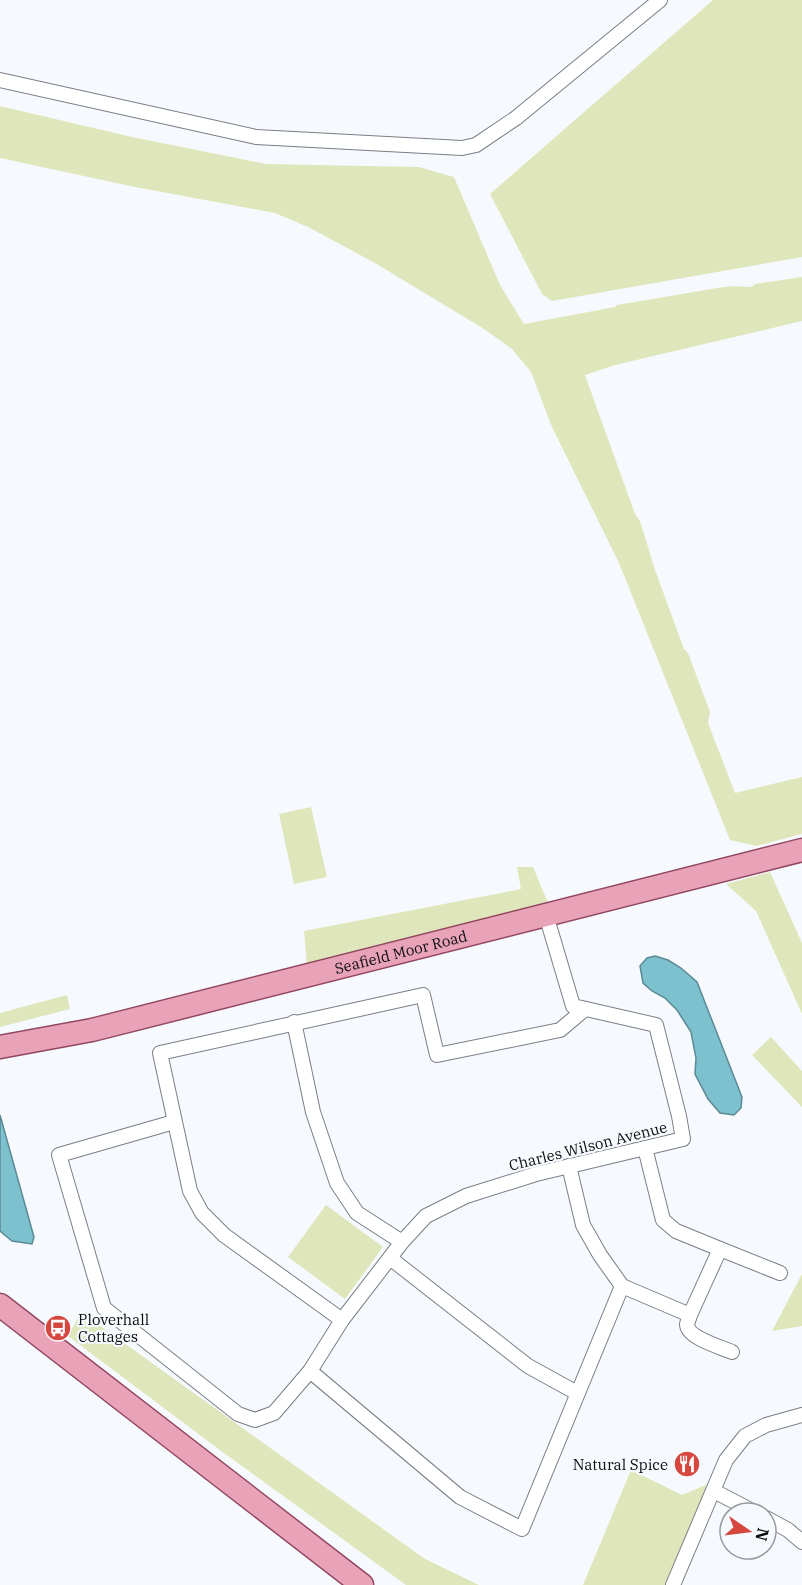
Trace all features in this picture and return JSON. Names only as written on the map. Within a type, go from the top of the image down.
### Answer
[{"type":"main road","name":"Seafield Moor Road","points":[[0,1047],[92,1030],[802,850]]},
{"type":"main road","points":[[0,1305],[362,1585]]},
{"type":"street","points":[[0,80],[256,137],[462,148],[476,145],[516,118],[660,0]]},
{"type":"street","points":[[546,915],[573,1006],[585,1009]]},
{"type":"street","points":[[342,1320],[224,1234],[202,1213],[190,1191],[160,1053],[423,995],[437,1054],[560,1030],[585,1009]]},
{"type":"street","name":"Charles Wilson Avenue","points":[[174,1122],[59,1155],[104,1308],[238,1414],[255,1420],[274,1413],[310,1371],[342,1320],[402,1242],[426,1216],[466,1196],[569,1166],[683,1139],[656,1025],[585,1009]]},
{"type":"street","points":[[294,1022],[313,1112],[337,1183],[357,1213],[402,1242]]},
{"type":"street","points":[[645,1148],[663,1220],[676,1231],[780,1273]]},
{"type":"street","points":[[569,1166],[583,1225],[600,1255],[622,1286],[690,1315]]},
{"type":"street","points":[[720,1249],[687,1324],[689,1332],[695,1337],[732,1352]]},
{"type":"street","points":[[390,1258],[528,1366],[578,1393]]},
{"type":"street","points":[[310,1371],[460,1497],[522,1529],[622,1286]]},
{"type":"street","points":[[673,1585],[726,1460],[745,1436],[766,1425],[802,1415]]},
{"type":"street","points":[[714,1491],[733,1501]]},
{"type":"street","points":[[778,1525],[802,1542]]},
{"type":"green space","points":[[713,0],[802,0],[802,257],[552,301],[542,294],[490,194]]},
{"type":"green space","points":[[0,106],[132,137],[266,164],[419,167],[454,177],[500,285],[524,324],[717,288],[752,287],[755,284],[802,277],[802,321],[615,365],[585,375],[635,514],[640,521],[684,649],[688,653],[710,712],[708,723],[735,793],[802,777],[802,834],[756,846],[730,840],[619,563],[552,427],[531,372],[512,349],[484,329],[375,263],[308,227],[275,213],[135,187],[0,158]]},
{"type":"green space","points":[[311,807],[327,877],[294,884],[279,814]]},
{"type":"green space","points":[[517,867],[533,867],[548,903],[307,966],[304,931],[521,889]]},
{"type":"green space","points":[[770,872],[802,943],[802,1014],[756,911],[726,884]]},
{"type":"green space","points":[[67,995],[70,1009],[0,1027],[0,1013]]},
{"type":"green space","points":[[771,1037],[802,1071],[802,1107],[752,1055]]},
{"type":"green space","points":[[326,1205],[383,1247],[345,1299],[288,1257]]},
{"type":"green space","points":[[802,1274],[802,1326],[772,1331]]},
{"type":"green space","points":[[81,1312],[425,1559],[479,1585],[406,1585],[68,1336]]},
{"type":"green space","points":[[631,1470],[682,1495],[708,1484],[707,1495],[667,1585],[583,1585]]},
{"type":"water","points":[[655,956],[668,960],[681,968],[697,982],[742,1097],[741,1108],[734,1115],[720,1113],[708,1099],[695,1074],[696,1058],[691,1032],[677,1010],[665,998],[643,983],[640,966],[647,958]]},
{"type":"water","points":[[0,1115],[34,1237],[32,1244],[12,1241],[0,1231]]},
{"type":"place","name":"Ploverhall Cottages","points":[[58,1328]]},
{"type":"place","name":"Natural Spice","points":[[687,1464]]}]
